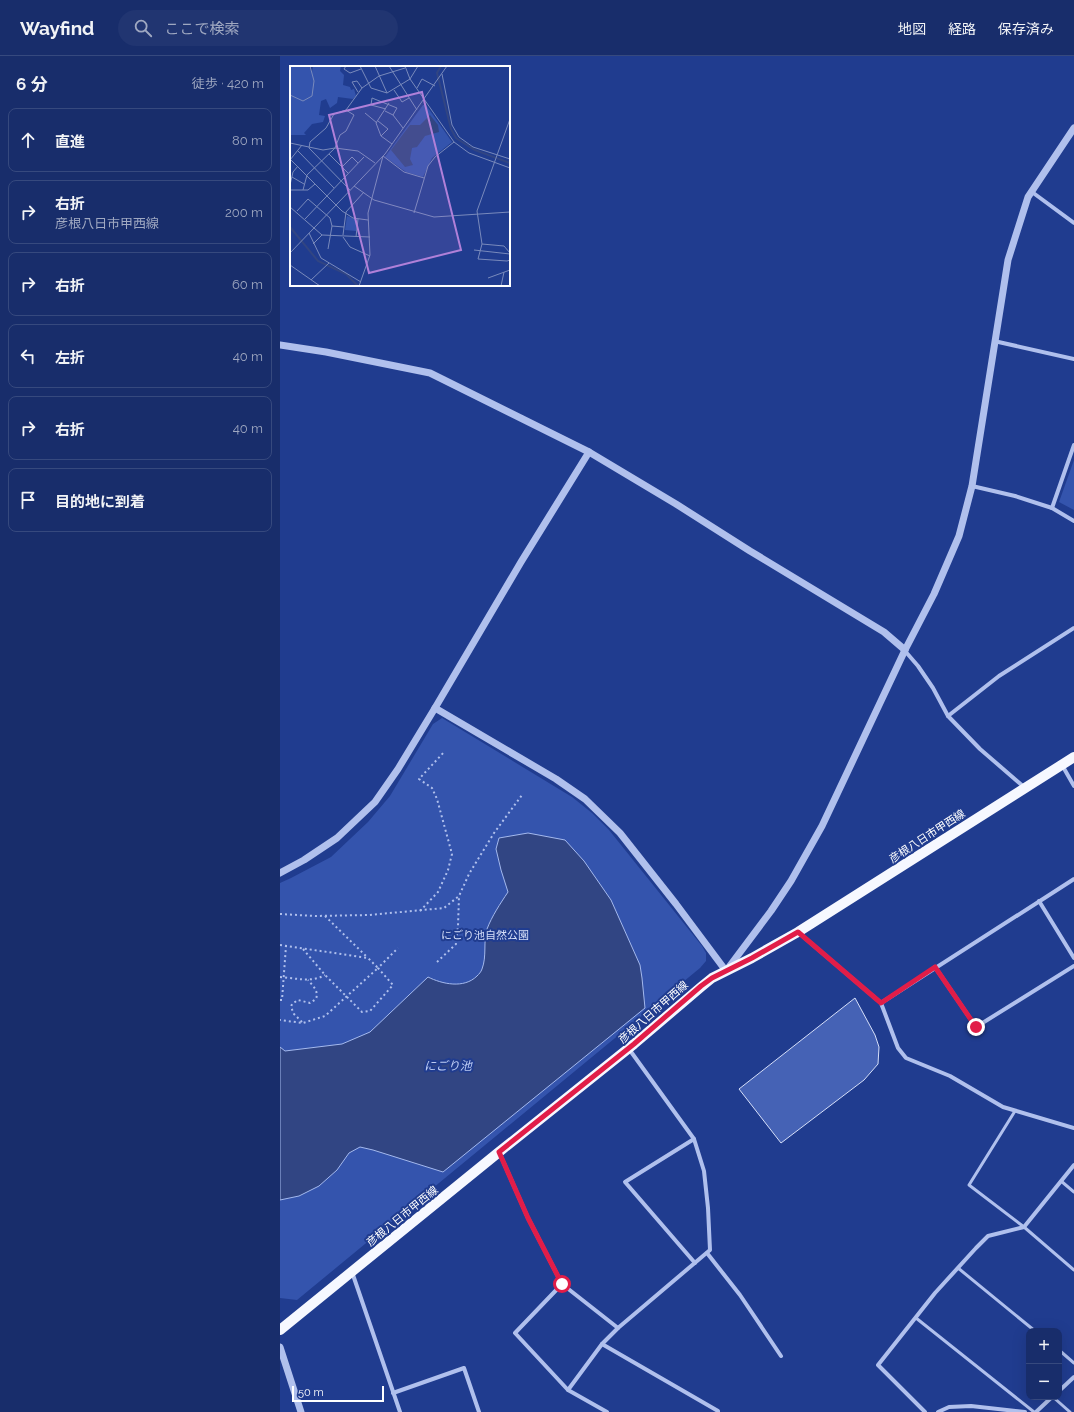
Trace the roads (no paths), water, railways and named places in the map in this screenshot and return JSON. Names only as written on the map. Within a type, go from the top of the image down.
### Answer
[{"type":"main road","name":"彦根八日市甲西線","points":[[280,1330],[628,1049],[712,978],[752,958],[798,932],[1074,757]]},
{"type":"street","points":[[436,708],[556,779],[585,798],[620,833],[726,971],[771,911],[791,881],[822,826],[905,650],[934,594],[959,536],[972,486],[1008,260],[1028,197],[1074,128]]},
{"type":"street","points":[[1032,192],[1074,223]]},
{"type":"street","points":[[994,341],[1074,359]]},
{"type":"street","points":[[280,345],[326,352],[430,373],[590,452],[884,632],[905,650],[918,666],[933,688],[948,716],[980,749],[1025,788]]},
{"type":"street","points":[[1052,508],[1074,445]]},
{"type":"street","points":[[280,872],[304,860],[337,838],[375,802],[398,769],[436,708],[520,562],[590,452]]},
{"type":"street","points":[[972,486],[1015,496],[1052,508],[1074,521]]},
{"type":"street","points":[[948,716],[999,676],[1074,628]]},
{"type":"street","points":[[1062,765],[1074,786]]},
{"type":"street","points":[[881,1003],[1074,879]]},
{"type":"street","points":[[1039,901],[1074,958]]},
{"type":"street","points":[[798,932],[881,1003],[898,1048],[906,1058],[950,1076],[1003,1107],[1074,1128]]},
{"type":"street","points":[[935,967],[976,1027],[1074,966]]},
{"type":"street","points":[[568,1390],[602,1344],[618,1328],[710,1250],[704,1171],[694,1139],[628,1049]]},
{"type":"street","points":[[694,1139],[626,1182],[695,1263]]},
{"type":"street","points":[[499,1152],[528,1218],[562,1284],[618,1328]]},
{"type":"street","points":[[925,1412],[878,1365],[976,1248],[988,1236],[1024,1227],[1074,1165]]},
{"type":"street","points":[[707,1253],[740,1295],[780,1356]]},
{"type":"street","points":[[352,1272],[400,1412]]},
{"type":"street","points":[[562,1284],[515,1333],[568,1390],[608,1412]]},
{"type":"street","points":[[602,1344],[718,1412]]},
{"type":"street","points":[[280,1347],[301,1412]]},
{"type":"street","points":[[393,1393],[464,1368],[479,1412]]},
{"type":"street","points":[[1062,1388],[1074,1377]]},
{"type":"street","points":[[1035,1412],[1049,1400]]},
{"type":"street","points":[[938,1412],[949,1407],[972,1406],[1025,1412]]},
{"type":"lane","points":[[1015,1111],[969,1185],[1024,1227],[1074,1270]]},
{"type":"lane","points":[[1061,1181],[1074,1192]]},
{"type":"lane","points":[[958,1268],[1031,1328]]},
{"type":"lane","points":[[916,1318],[1035,1412]]},
{"type":"lane","points":[[1062,1353],[1074,1363]]},
{"type":"lane","points":[[1056,1400],[1070,1412]]},
{"type":"water","name":"にごり池","points":[[528,833],[565,840],[584,861],[611,900],[640,965],[645,1008],[443,1172],[360,1147],[349,1153],[337,1170],[319,1186],[299,1196],[280,1200],[280,1047],[285,1051],[342,1044],[370,1032],[428,977],[440,982],[459,984],[466,983],[477,976],[481,971],[483,964],[487,929],[508,892],[496,849],[499,838]]},
{"type":"park label","name":"にごり池自然公園","points":[[485,935]]}]
